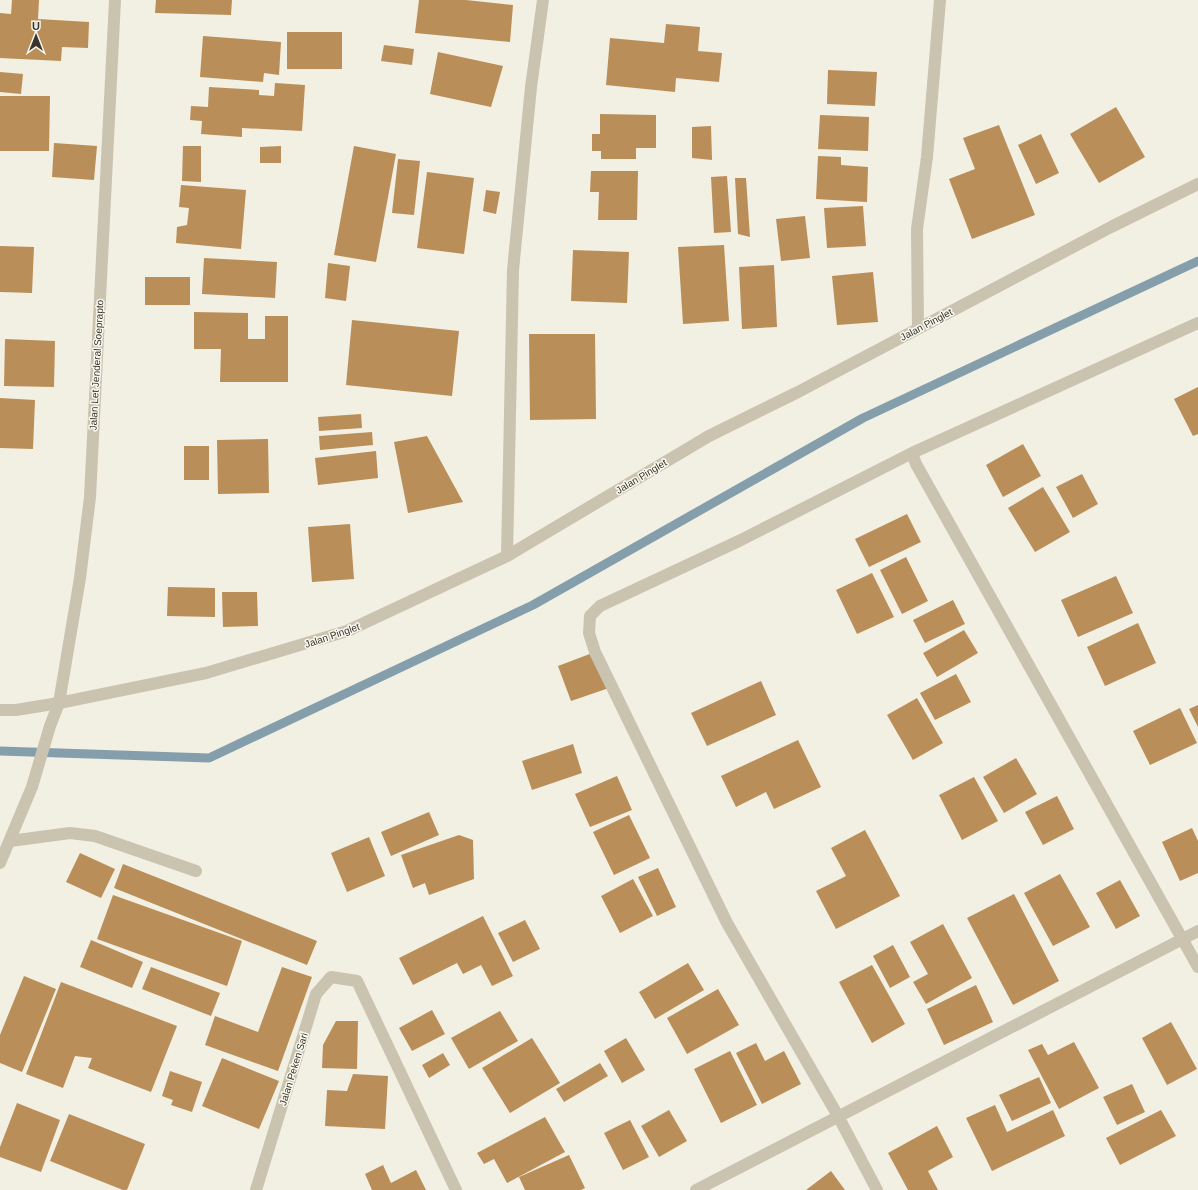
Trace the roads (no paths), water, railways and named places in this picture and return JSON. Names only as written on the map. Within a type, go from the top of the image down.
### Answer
[{"type":"street","name":"Jalan Let Jenderal Soeprapto","points":[[0,863],[32,787],[50,726],[59,702],[80,578],[90,497],[115,0]]},
{"type":"street","points":[[507,556],[513,270],[531,87],[543,0]]},
{"type":"street","points":[[918,328],[917,229],[927,157],[940,0]]},
{"type":"street","name":"Jalan Pinglet","points":[[0,710],[16,710],[206,673],[347,632],[507,556],[708,436],[798,392],[1111,227],[1198,184]]},
{"type":"street","points":[[877,1190],[838,1116],[727,923],[595,652],[589,633],[590,616],[600,606],[741,540],[912,453],[1198,323]]},
{"type":"street","points":[[912,453],[916,464],[1198,967]]},
{"type":"street","points":[[10,841],[70,833],[95,836],[196,871]]},
{"type":"street","points":[[696,1190],[1198,931]]},
{"type":"street","name":"Jalan Peken Sari","points":[[256,1190],[316,994],[331,977],[357,981],[456,1190]]},
{"type":"waterway","points":[[0,751],[209,758],[533,605],[863,418],[1198,261]]}]
